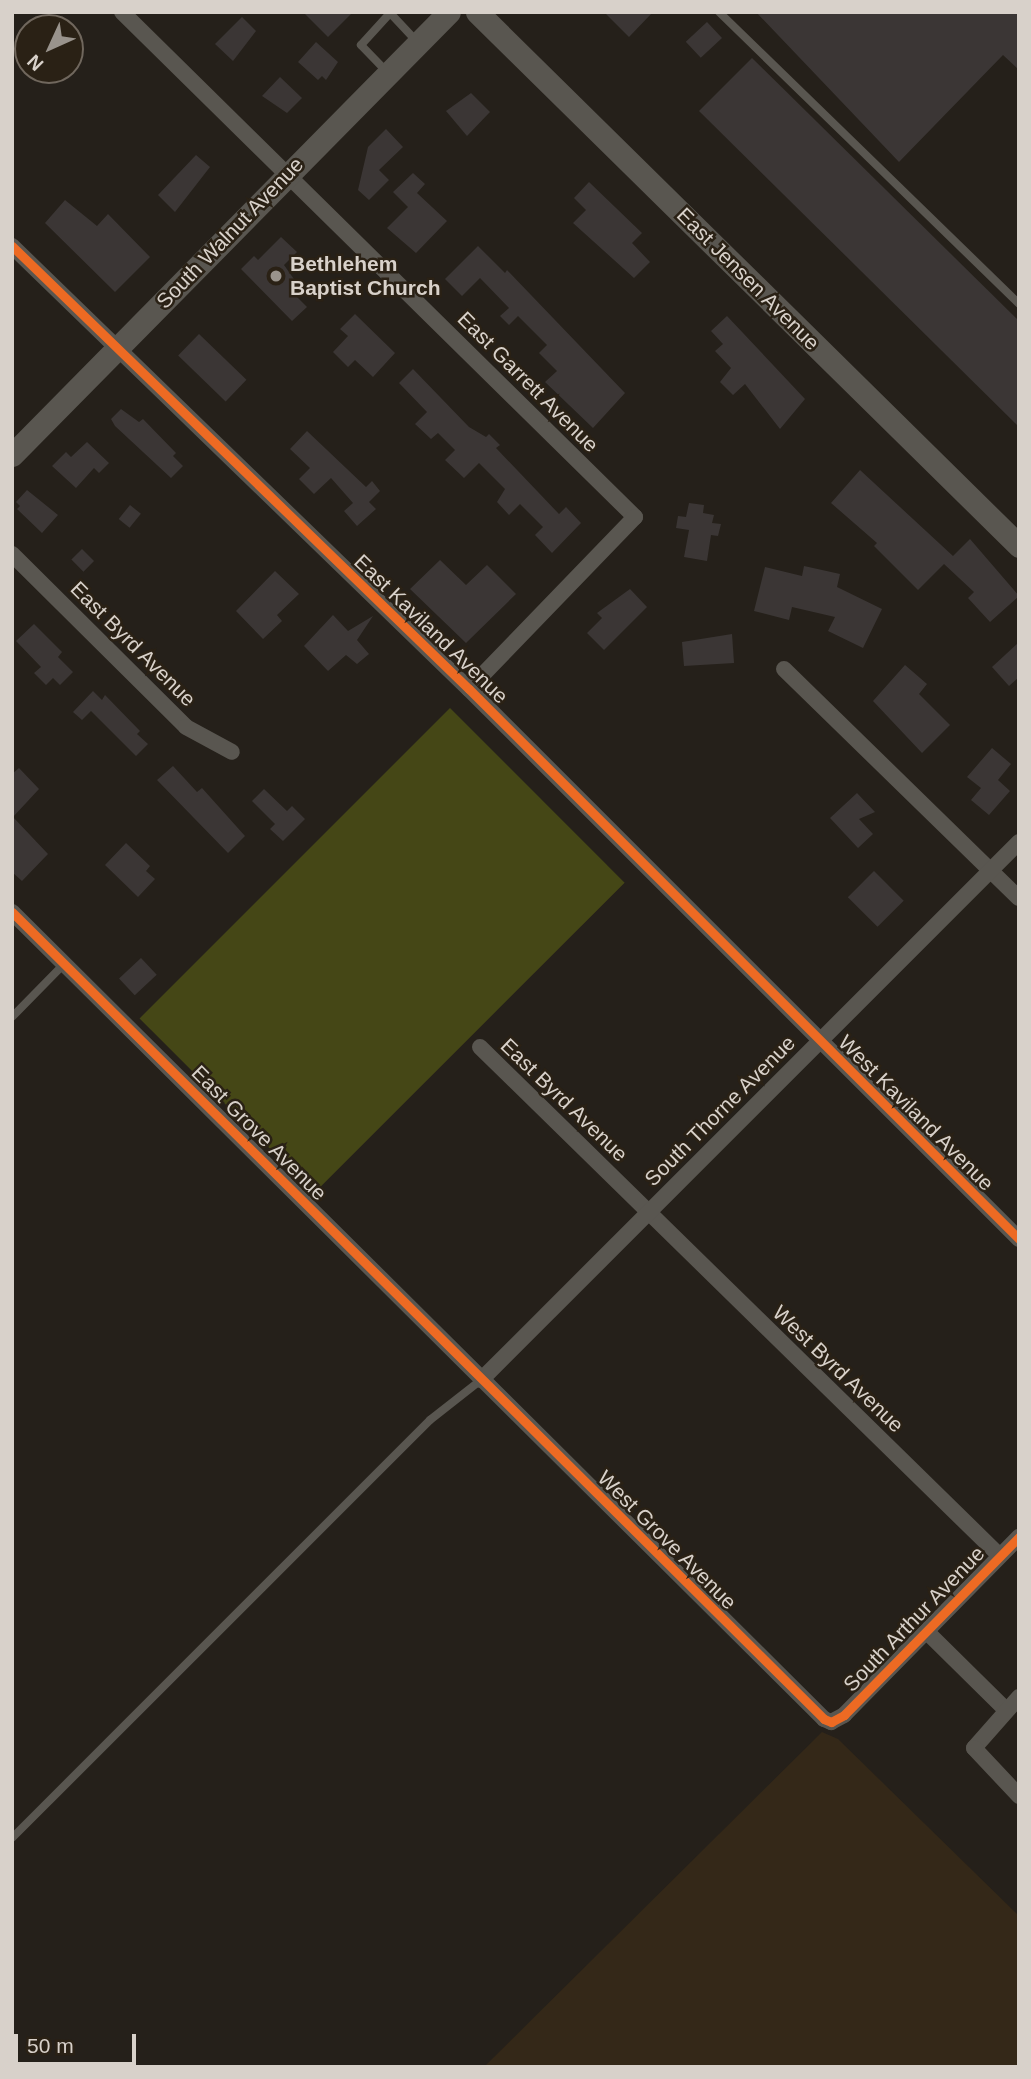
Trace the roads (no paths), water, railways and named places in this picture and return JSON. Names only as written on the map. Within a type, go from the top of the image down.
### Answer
[{"type":"street","name":"East Garrett Avenue","points":[[122,12],[635,517],[469,689]]},
{"type":"street","name":"South Walnut Avenue","points":[[12,454],[117,350],[286,173],[449,12]]},
{"type":"street","name":"East Jensen Avenue","points":[[477,12],[1019,546]]},
{"type":"street","name":"East Kaviland Avenue","points":[[12,246],[469,689],[819,1042]]},
{"type":"street","name":"East Byrd Avenue","points":[[12,554],[186,727],[232,752]]},
{"type":"street","points":[[785,668],[1019,898]]},
{"type":"street","name":"South Thorne Avenue","points":[[481,1380],[1019,842]]},
{"type":"street","name":"East Grove Avenue","points":[[12,912],[481,1380]]},
{"type":"street","name":"West Kaviland Avenue","points":[[819,1042],[1019,1239]]},
{"type":"street","name":"East Byrd Avenue","points":[[480,1047],[648,1212]]},
{"type":"street","name":"West Byrd Avenue","points":[[648,1212],[999,1555]]},
{"type":"street","name":"West Grove Avenue","points":[[481,1380],[817,1714],[831,1722]]},
{"type":"street","name":"South Arthur Avenue","points":[[831,1722],[845,1715],[1019,1537]]},
{"type":"street","points":[[927,1632],[1006,1710]]},
{"type":"street","points":[[1019,1697],[974,1748],[1019,1796]]},
{"type":"lane","points":[[719,12],[1019,304]]},
{"type":"lane","points":[[388,73],[361,45],[392,14],[418,43]]},
{"type":"lane","points":[[12,1017],[65,963]]},
{"type":"lane","points":[[12,1838],[430,1420],[481,1380]]},
{"type":"place","name":"Bethlehem Baptist Church","points":[[276,276]]}]
